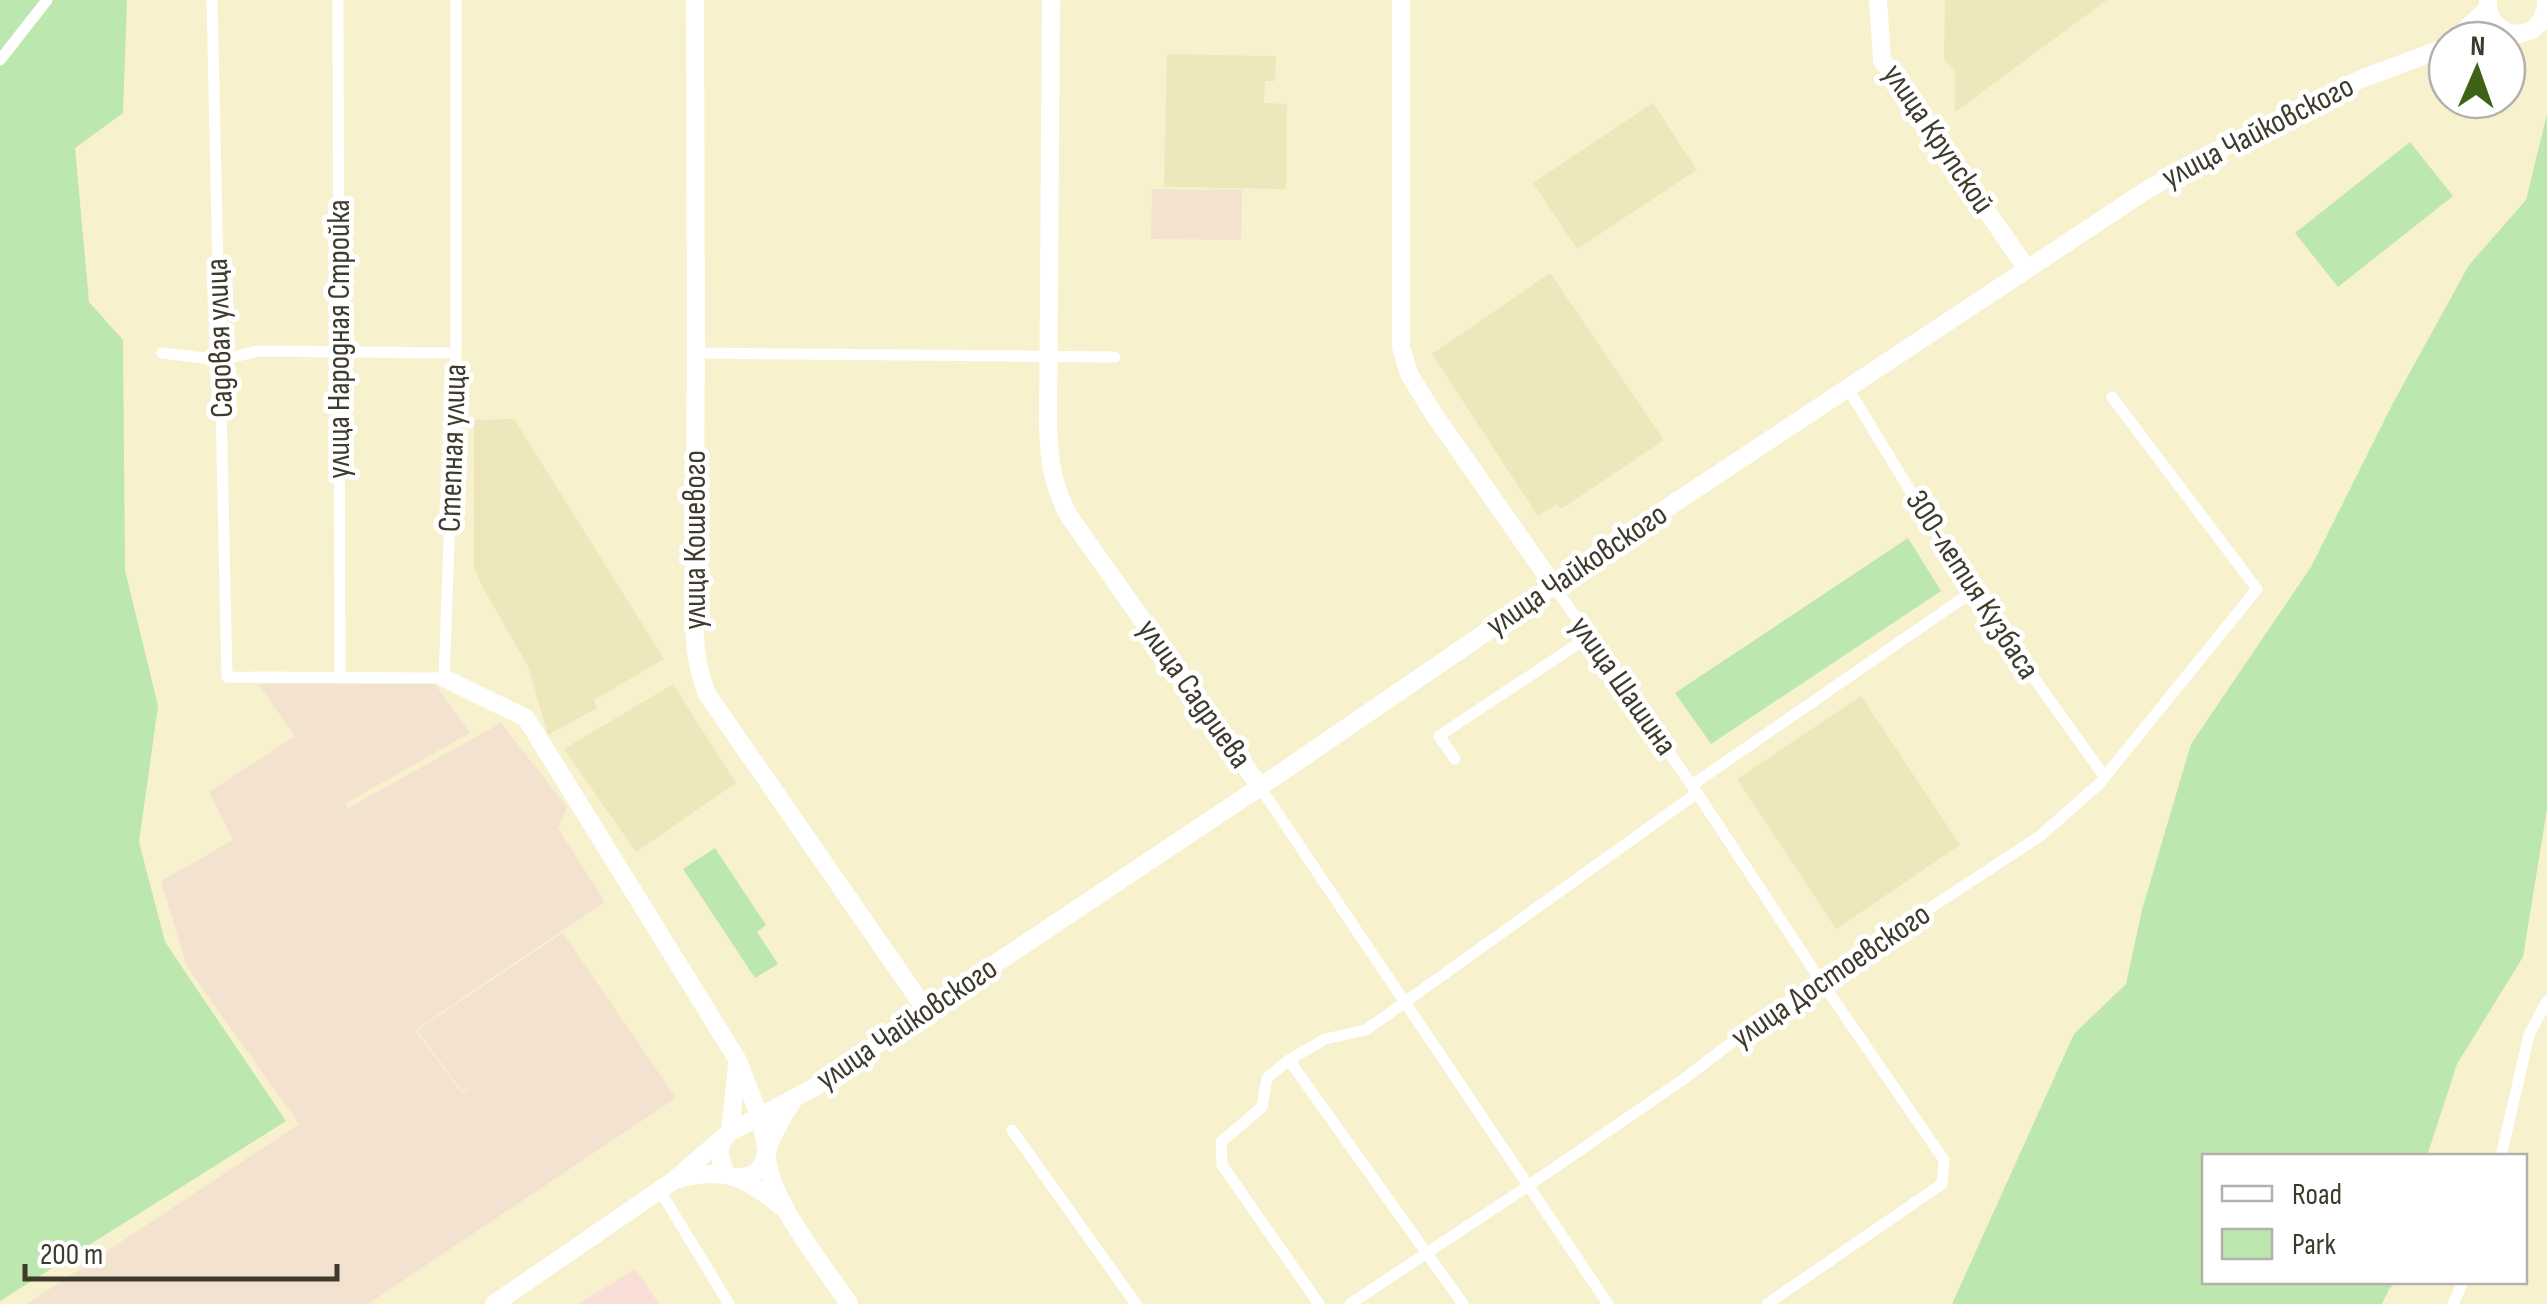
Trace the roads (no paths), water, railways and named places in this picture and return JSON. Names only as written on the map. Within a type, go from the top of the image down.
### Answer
[{"type":"street","points":[[0,60],[47,0]]},
{"type":"street","name":"Садовая улица","points":[[212,0],[227,677],[340,678]]},
{"type":"street","name":"улица Народная Стройка","points":[[338,0],[340,678]]},
{"type":"street","name":"Степная улица","points":[[444,678],[456,353],[456,0]]},
{"type":"street","name":"улица Кошевого","points":[[694,0],[694,646],[698,672],[707,694],[926,1010]]},
{"type":"street","name":"улица Садриева","points":[[1051,0],[1048,452],[1056,492],[1068,516],[1260,787],[1608,1304]]},
{"type":"street","name":"улица Шашина","points":[[1401,0],[1401,347],[1408,374],[1695,789],[1944,1160],[1942,1184],[1767,1304]]},
{"type":"street","name":"улица Крупской","points":[[1878,0],[1882,60],[2027,268]]},
{"type":"street","points":[[2527,32],[2546,12]]},
{"type":"street","name":"улица Чайковского","points":[[494,1304],[666,1186],[728,1133],[796,1099],[1848,387],[2145,191],[2361,79],[2427,53]]},
{"type":"street","points":[[162,353],[222,360],[258,351],[456,353]]},
{"type":"street","points":[[696,354],[1115,358]]},
{"type":"street","name":"300-летия Кузбаса","points":[[1848,387],[1972,592],[2104,778]]},
{"type":"street","name":"улица Достоевского","points":[[1350,1304],[1681,1081],[1769,1014],[2040,836],[2104,778],[2257,588],[2112,398]]},
{"type":"street","points":[[1319,1304],[1222,1164],[1221,1142],[1262,1108],[1267,1078],[1325,1039],[1366,1030],[1972,592]]},
{"type":"street","points":[[1454,759],[1438,736],[1588,637]]},
{"type":"street","points":[[340,678],[444,678],[526,718],[737,1059],[760,1116],[772,1180],[786,1210],[849,1304]]},
{"type":"street","points":[[2501,1154],[2528,1034],[2547,1001]]},
{"type":"street","points":[[737,1059],[735,1099],[720,1160],[731,1176],[786,1210]]},
{"type":"street","points":[[1289,1060],[1463,1304]]},
{"type":"street","points":[[729,1304],[666,1186],[712,1172],[731,1176],[757,1173],[787,1109],[796,1099]]},
{"type":"street","points":[[1012,1130],[1136,1304]]},
{"type":"street","points":[[728,1133],[754,1134],[767,1154]]}]
